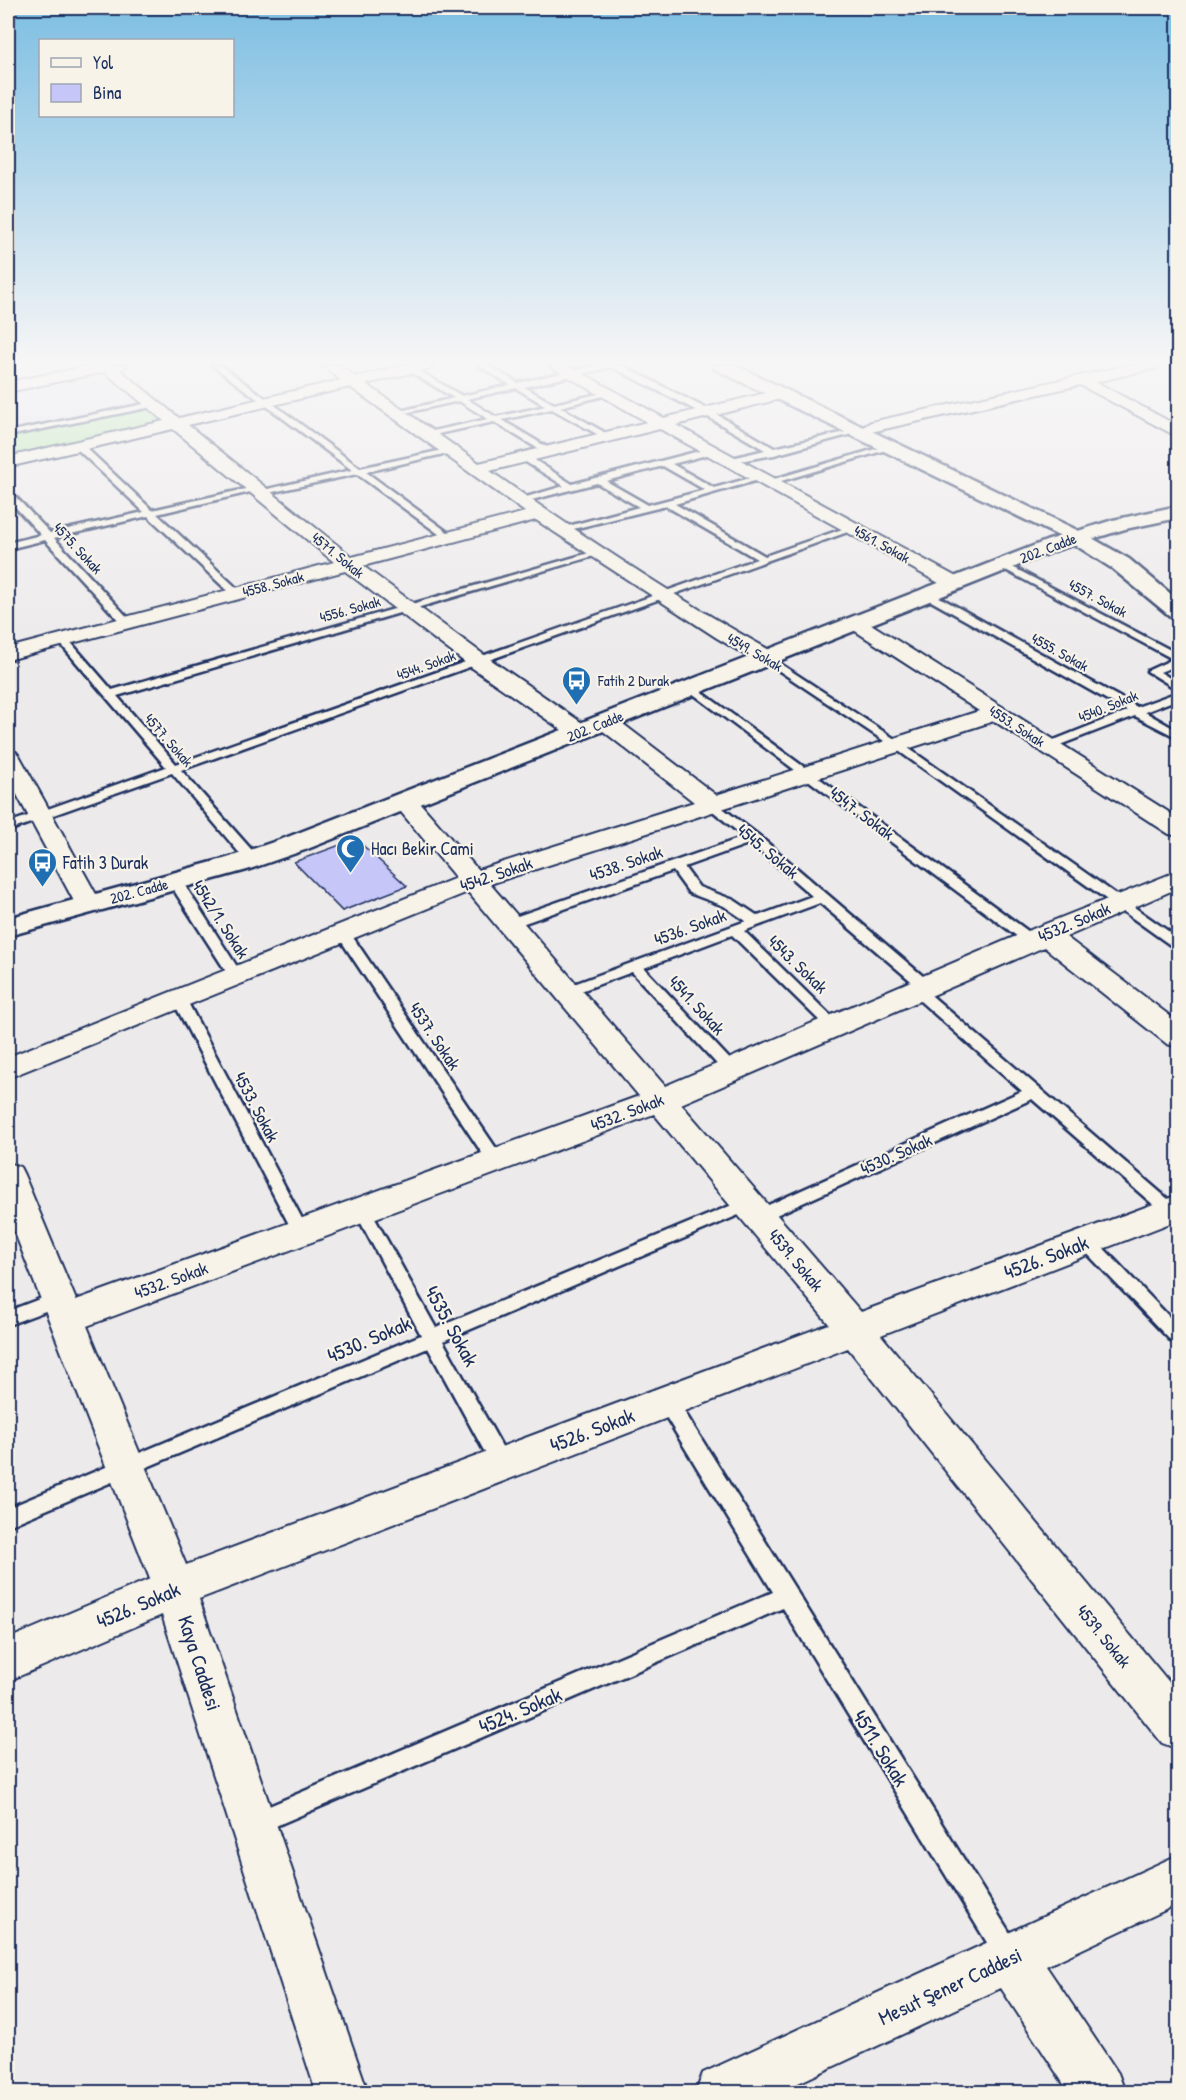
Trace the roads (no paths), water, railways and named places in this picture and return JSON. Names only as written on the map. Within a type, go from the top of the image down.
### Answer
[{"type":"main road","points":[[931,463],[1076,522],[1121,564],[1179,611]]},
{"type":"main road","points":[[942,463],[1076,522],[1179,592]]},
{"type":"main road","name":"202. Cadde","points":[[8,927],[84,896],[245,851],[405,801],[571,726],[606,722],[692,688],[757,653],[856,623],[1076,522],[1179,503]]},
{"type":"main road","name":"202. Cadde","points":[[8,906],[175,881],[245,851],[757,653],[940,585],[1003,565],[1076,522],[1179,512]]},
{"type":"street","name":"4571. Sokak","points":[[225,463],[348,564],[479,662],[571,726]]},
{"type":"street","name":"4549. Sokak","points":[[467,463],[539,514],[664,596],[757,653]]},
{"type":"street","points":[[476,469],[500,463]]},
{"type":"street","name":"4561. Sokak","points":[[735,463],[854,528],[940,585]]},
{"type":"street","name":"4558. Sokak","points":[[8,653],[539,514]]},
{"type":"street","name":"4553. Sokak","points":[[856,623],[1179,829]]},
{"type":"street","name":"4542. Sokak","points":[[8,1068],[474,880],[997,713]]},
{"type":"street","name":"4545. Sokak","points":[[606,722],[712,804]]},
{"type":"street","points":[[8,757],[84,896]]},
{"type":"street","name":"4539. Sokak","points":[[405,801],[855,1330],[1179,1727]]},
{"type":"street","name":"4532. Sokak","points":[[62,1309],[301,1232],[661,1100],[1120,902],[1179,879]]},
{"type":"street","name":"4547. Sokak","points":[[1038,937],[1179,1037]]},
{"type":"street","name":"Kaya Caddesi","points":[[8,1175],[175,1589],[342,2092]]},
{"type":"street","name":"4526. Sokak","points":[[8,1660],[175,1589],[1174,1209]]},
{"type":"street","name":"Mesut Şener Caddesi","points":[[722,2092],[1179,1879]]},
{"type":"street","name":"4511. Sokak","points":[[1011,1958],[1099,2092]]},
{"type":"lane","points":[[97,463],[237,594]]},
{"type":"lane","points":[[347,463],[450,537]]},
{"type":"lane","points":[[8,546],[150,513],[393,463]]},
{"type":"lane","points":[[533,463],[571,487]]},
{"type":"lane","points":[[520,500],[664,463],[713,491]]},
{"type":"lane","points":[[564,530],[830,463]]},
{"type":"lane","points":[[599,480],[647,508]]},
{"type":"lane","name":"4575. Sokak","points":[[8,494],[127,623]]},
{"type":"lane","points":[[667,503],[765,560]]},
{"type":"lane","name":"4544. Sokak","points":[[8,827],[175,770],[854,528]]},
{"type":"lane","name":"4556. Sokak","points":[[110,694],[599,553]]},
{"type":"lane","name":"4557. Sokak","points":[[1003,565],[1179,659]]},
{"type":"lane","name":"4555. Sokak","points":[[940,585],[1136,711],[1179,735]]},
{"type":"lane","name":"4577. Sokak","points":[[63,640],[245,851]]},
{"type":"lane","name":"4549. Sokak","points":[[757,653],[897,745],[1179,944]]},
{"type":"lane","name":"4557. Sokak","points":[[1179,659],[1152,671],[1179,687]]},
{"type":"lane","name":"4547. Sokak","points":[[692,688],[1038,937]]},
{"type":"lane","name":"4540. Sokak","points":[[1048,746],[1179,695]]},
{"type":"lane","name":"4545. Sokak","points":[[712,804],[823,897],[1033,1092],[1174,1209]]},
{"type":"lane","name":"4538. Sokak","points":[[511,923],[754,838]]},
{"type":"lane","points":[[676,865],[694,890],[729,903],[757,922]]},
{"type":"lane","name":"4542/1. Sokak","points":[[175,881],[236,976]]},
{"type":"lane","name":"4536. Sokak","points":[[568,991],[823,897]]},
{"type":"lane","name":"4543. Sokak","points":[[735,930],[833,1026]]},
{"type":"lane","name":"4537. Sokak","points":[[343,933],[496,1161]]},
{"type":"lane","name":"4541. Sokak","points":[[634,966],[731,1070]]},
{"type":"lane","name":"4533. Sokak","points":[[179,999],[301,1232]]},
{"type":"lane","name":"4530. Sokak","points":[[8,1517],[432,1337],[754,1210],[1033,1092]]},
{"type":"lane","name":"4535. Sokak","points":[[362,1210],[502,1465]]},
{"type":"lane","points":[[1087,1242],[1179,1337]]},
{"type":"lane","points":[[8,1318],[62,1309]]},
{"type":"lane","name":"4511. Sokak","points":[[667,1401],[1011,1958]]},
{"type":"lane","name":"4524. Sokak","points":[[253,1824],[787,1596]]},
{"type":"place","name":"Fatih 2 Durak","points":[[577,706]]},
{"type":"place","name":"Hacı Bekir Cami","points":[[350,874]]},
{"type":"place","name":"Fatih 3 Durak","points":[[42,888]]}]
